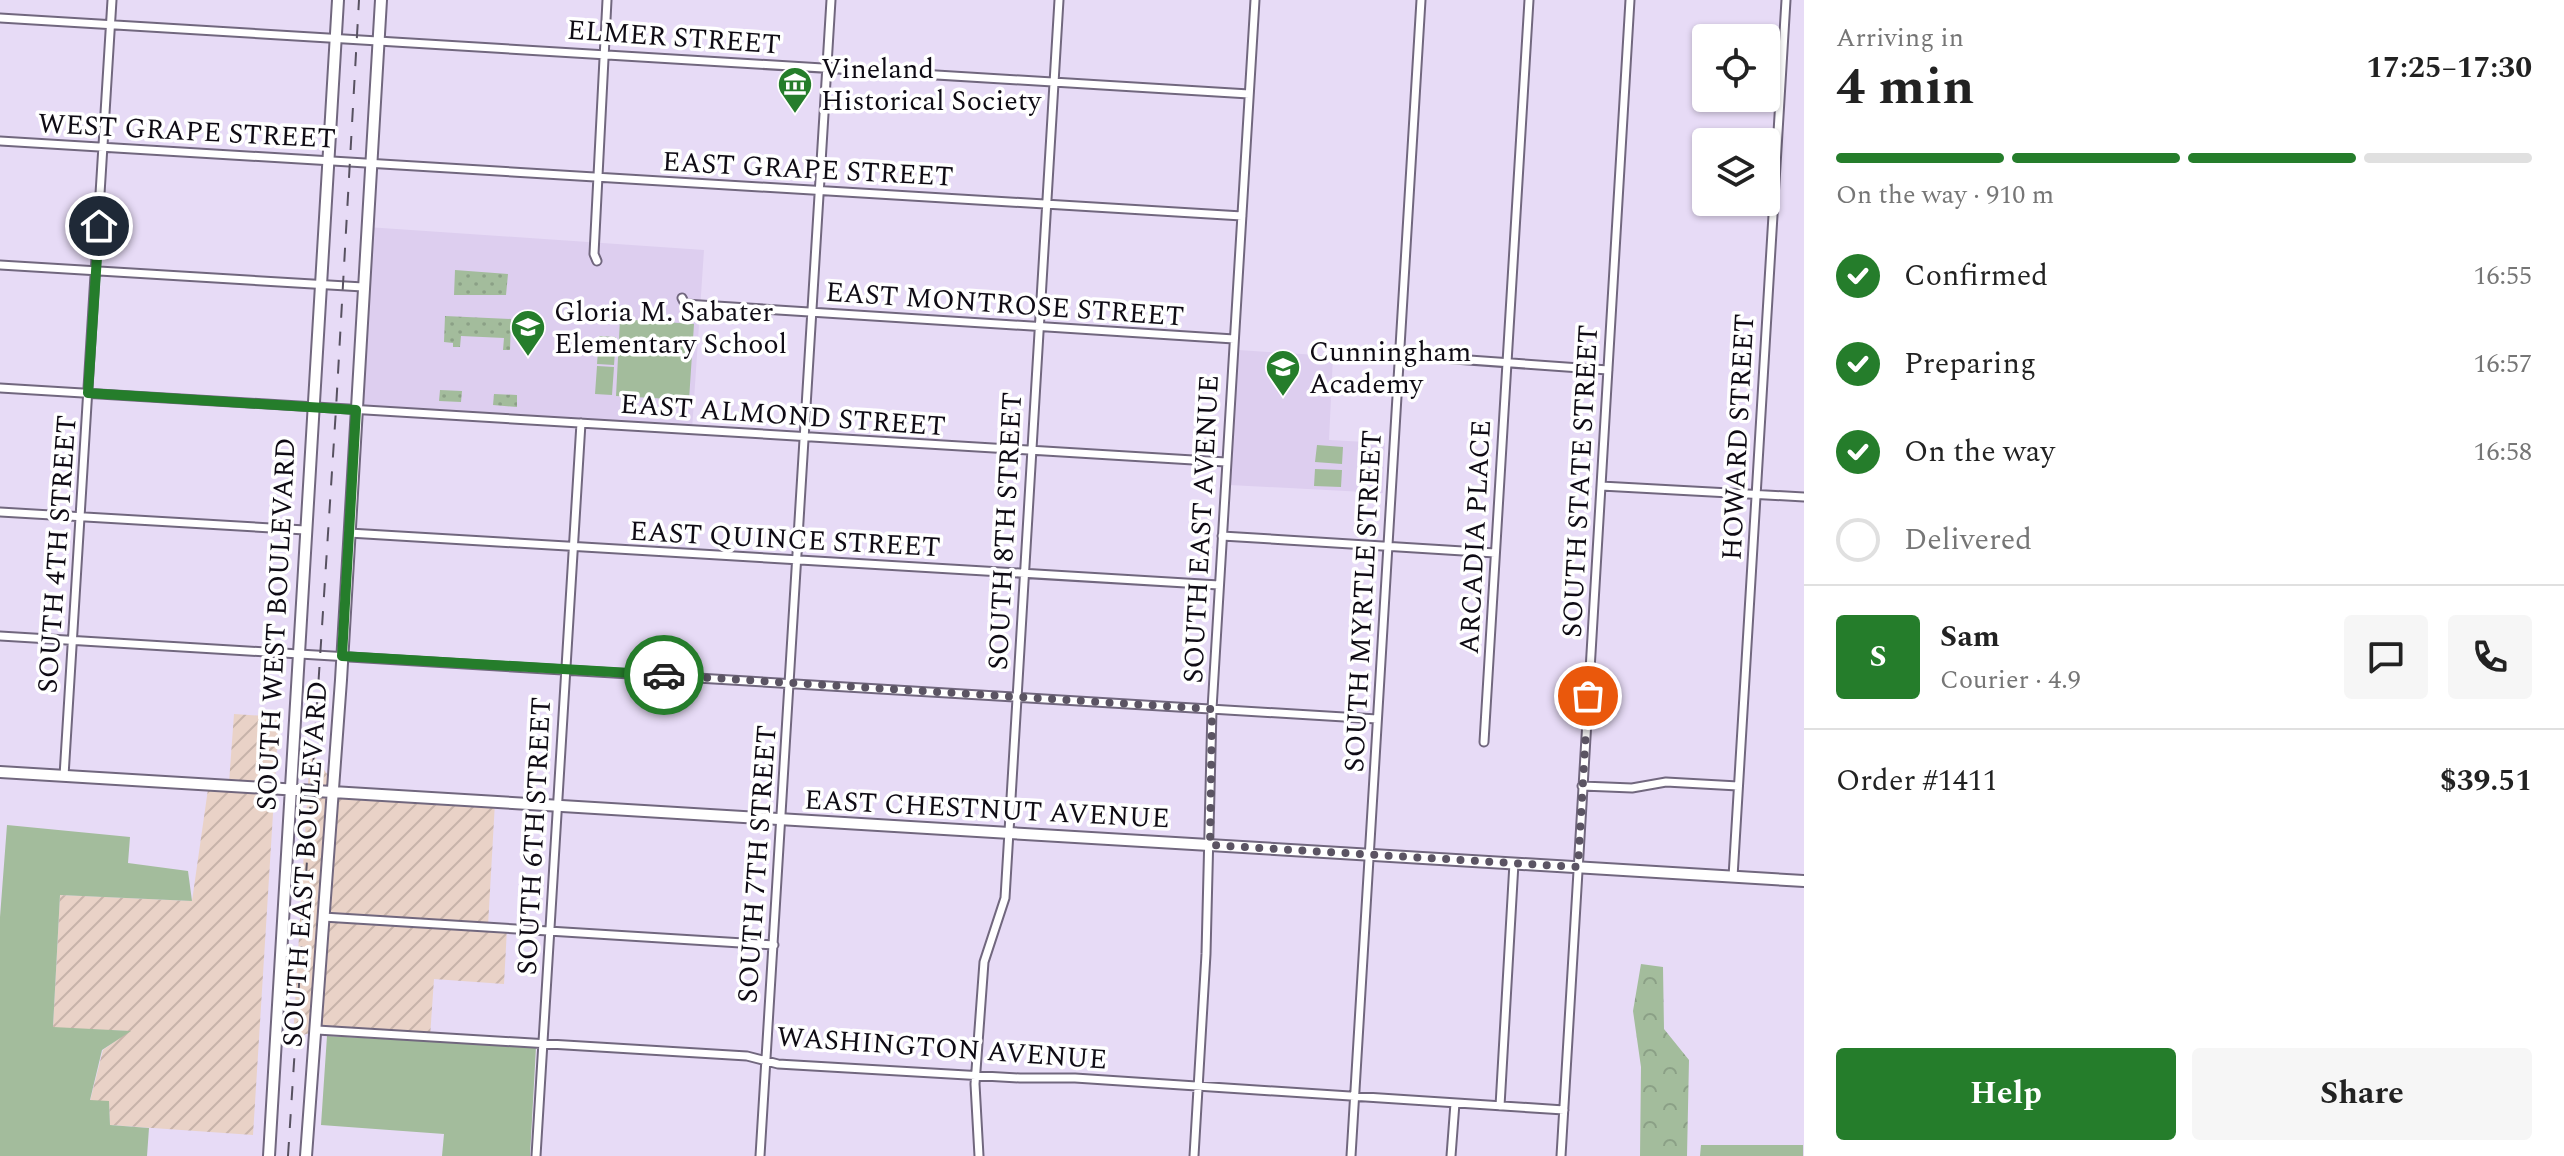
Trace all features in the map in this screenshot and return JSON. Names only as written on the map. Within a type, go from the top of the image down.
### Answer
[{"type":"main road","name":"SOUTH WEST BOULEVARD","points":[[269,1156],[338,0]]},
{"type":"main road","name":"SOUTH EAST BOULEVARD","points":[[306,1156],[342,656],[381,0]]},
{"type":"main road","name":"EAST CHESTNUT AVENUE","points":[[0,772],[1804,881]]},
{"type":"street","name":"SOUTH 4TH STREET","points":[[64,776],[112,0]]},
{"type":"street","points":[[597,261],[594,254],[596,177],[607,0]]},
{"type":"street","name":"SOUTH 7TH STREET","points":[[760,1156],[831,0]]},
{"type":"street","name":"SOUTH 8TH STREET","points":[[979,1156],[976,1075],[985,953],[1000,919],[1005,898],[1059,0]]},
{"type":"street","name":"SOUTH EAST AVENUE","points":[[1194,1156],[1210,845],[1212,709],[1255,0]]},
{"type":"street","name":"SOUTH MYRTLE STREET","points":[[1351,1156],[1421,0]]},
{"type":"street","name":"ARCADIA PLACE","points":[[1484,742],[1529,0]]},
{"type":"street","name":"SOUTH STATE STREET","points":[[1561,1156],[1630,0]]},
{"type":"street","name":"HOWARD STREET","points":[[1733,877],[1786,0]]},
{"type":"street","name":"ELMER STREET","points":[[0,18],[1249,94]]},
{"type":"street","name":"WEST GRAPE STREET","points":[[0,141],[371,163]]},
{"type":"street","name":"EAST GRAPE STREET","points":[[371,163],[1242,216]]},
{"type":"street","points":[[0,265],[363,287]]},
{"type":"street","name":"EAST MONTROSE STREET","points":[[682,298],[685,304],[812,314],[1234,339]]},
{"type":"street","points":[[1399,355],[1608,370]]},
{"type":"street","name":"EAST ALMOND STREET","points":[[0,388],[1226,462]]},
{"type":"street","name":"SOUTH 6TH STREET","points":[[536,1156],[581,423]]},
{"type":"street","points":[[1601,486],[1804,497]]},
{"type":"street","points":[[0,512],[305,530]]},
{"type":"street","name":"EAST QUINCE STREET","points":[[349,533],[1219,585]]},
{"type":"street","points":[[1222,536],[1495,553]]},
{"type":"street","points":[[0,636],[1377,719]]},
{"type":"street","points":[[1582,786],[1632,788],[1666,782],[1738,786]]},
{"type":"street","points":[[1500,1106],[1514,863]]},
{"type":"street","points":[[323,917],[774,945]]},
{"type":"street","name":"WASHINGTON AVENUE","points":[[317,1030],[747,1056],[778,1064],[1199,1086],[1564,1110]]},
{"type":"street","points":[[1451,1156],[1455,1103]]},
{"type":"shaded area","name":"Gloria M. Sabater Elementary School","points":[[367,227],[704,250],[692,430],[356,410]]},
{"type":"shaded area","name":"Cunningham Academy","points":[[1238,350],[1333,356],[1329,440],[1385,443],[1383,493],[1230,485]]},
{"type":"shaded area","points":[[234,714],[279,717],[253,1135],[110,1125],[109,1101],[90,1101],[103,1050],[129,1031],[53,1028],[60,895],[192,901],[209,782],[229,783]]},
{"type":"shaded area","points":[[310,750],[340,792],[495,802],[488,926],[507,928],[504,984],[434,979],[430,1037],[320,1030],[293,1038]]},
{"type":"green space","points":[[455,270],[508,274],[506,295],[454,295]]},
{"type":"green space","points":[[445,316],[511,319],[510,350],[503,350],[504,338],[461,336],[460,347],[453,347],[453,343],[444,342]]},
{"type":"green space","points":[[620,319],[694,324],[689,400],[616,396]]},
{"type":"green space","points":[[599,336],[616,337],[614,365],[597,364]]},
{"type":"green space","points":[[597,366],[614,367],[612,395],[595,394]]},
{"type":"green space","points":[[440,390],[462,391],[461,402],[439,401]]},
{"type":"green space","points":[[494,394],[517,395],[517,407],[493,405]]},
{"type":"green space","points":[[1317,445],[1343,447],[1342,464],[1315,462]]},
{"type":"green space","points":[[1315,469],[1342,470],[1341,487],[1314,486]]},
{"type":"green space","points":[[7,825],[130,837],[128,863],[188,871],[192,901],[60,895],[53,1027],[131,1031],[102,1050],[90,1100],[109,1101],[110,1125],[149,1128],[147,1156],[0,1156],[0,917]]},
{"type":"green space","points":[[1641,964],[1663,967],[1664,1029],[1689,1060],[1687,1156],[1640,1156],[1641,1067],[1633,1011]]},
{"type":"green space","points":[[327,1036],[536,1047],[530,1156],[442,1156],[444,1134],[321,1125]]},
{"type":"green space","points":[[1701,1145],[1803,1145],[1803,1156],[1700,1156]]},
{"type":"railway","points":[[288,1156],[359,0]]},
{"type":"way so far","points":[[664,675],[1212,709],[1210,845],[1578,867],[1588,696]]},
{"type":"place","name":"Vineland Historical Society","points":[[795,115]]},
{"type":"place","name":"Gloria M. Sabater Elementary School","points":[[528,358]]},
{"type":"place","name":"Cunningham Academy","points":[[1283,398]]},
{"type":"route","points":[[99,226],[88,393],[356,410],[342,656],[664,675]]}]
